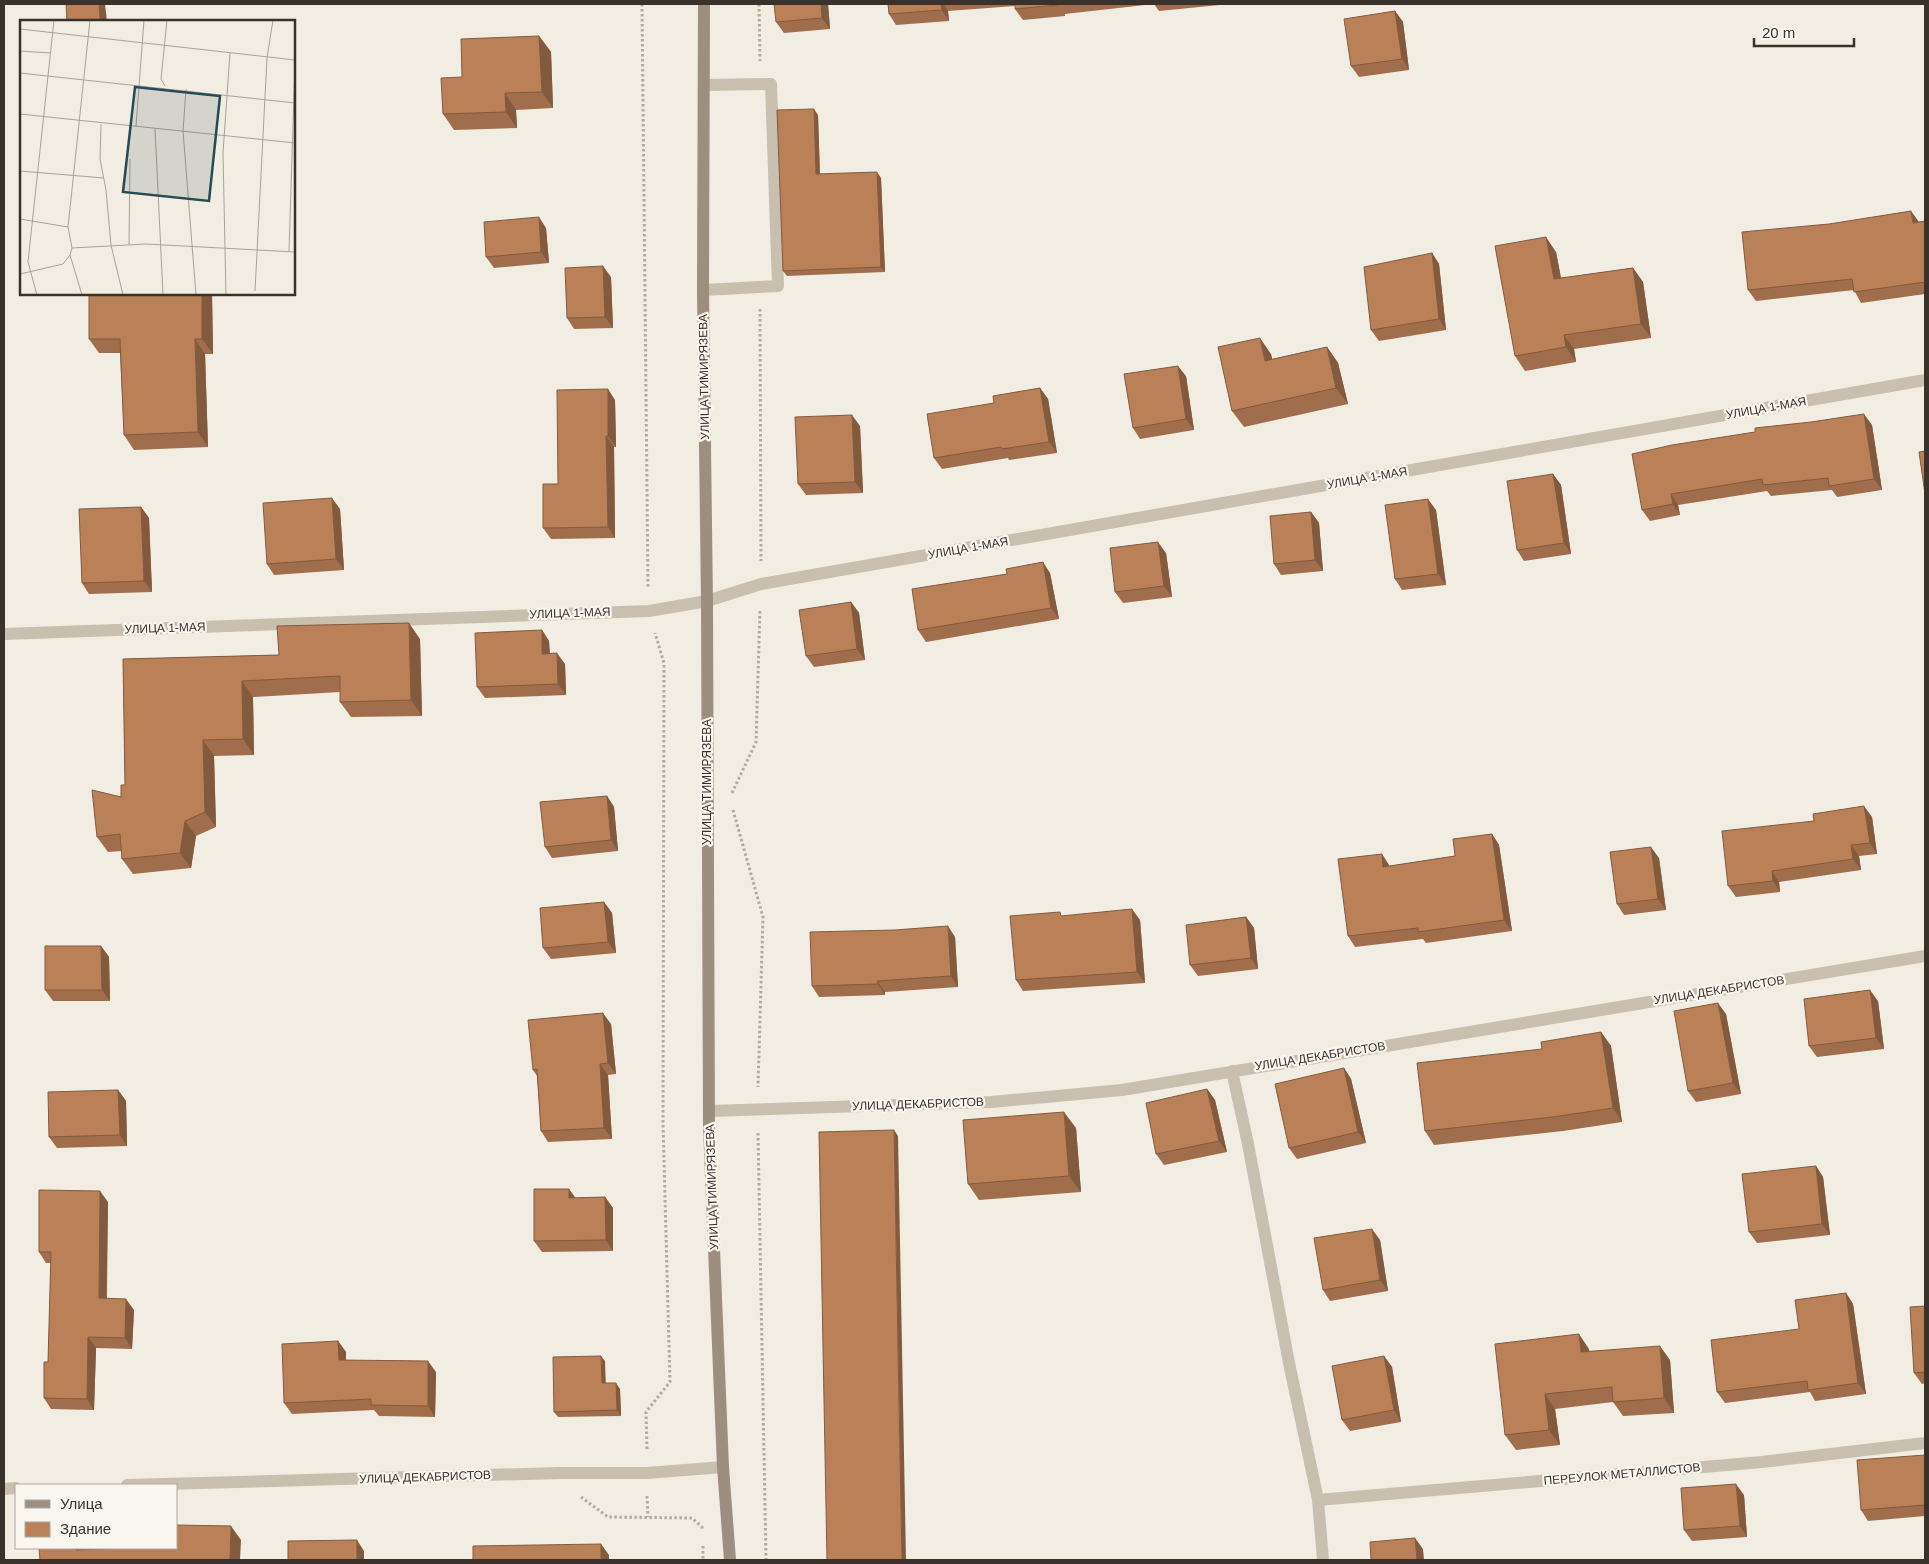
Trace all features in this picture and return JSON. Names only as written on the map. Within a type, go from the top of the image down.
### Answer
[{"type":"main road","name":"УЛИЦА ТИМИРЯЗЕВА","points":[[704,4],[709,1111],[723,1467],[730,1560]]},
{"type":"street","points":[[704,85],[771,84],[778,286],[704,290]]},
{"type":"street","name":"УЛИЦА 1-МАЯ","points":[[4,634],[649,610],[707,601],[761,584],[1925,380]]},
{"type":"street","name":"УЛИЦА ДЕКАБРИСТОВ","points":[[709,1111],[990,1102],[1122,1090],[1925,956]]},
{"type":"street","points":[[1232,1071],[1248,1144],[1289,1363],[1318,1500],[1323,1560]]},
{"type":"street","name":"ПЕРЕУЛОК МЕТАЛЛИСТОВ","points":[[1318,1500],[1762,1462],[1925,1443]]},
{"type":"street","name":"УЛИЦА ДЕКАБРИСТОВ","points":[[163,1484],[560,1473],[647,1473],[723,1467]]},
{"type":"path","points":[[642,4],[649,610],[664,664],[663,1123],[670,1382],[646,1412],[648,1517]]},
{"type":"path","points":[[759,4],[761,84]]},
{"type":"path","points":[[730,798],[756,742],[761,584],[760,287]]},
{"type":"path","points":[[732,808],[763,917],[757,1110],[766,1560]]},
{"type":"path","points":[[580,1496],[608,1517],[692,1518],[702,1528],[703,1536]]},
{"type":"path","points":[[703,1544],[703,1560]]},
{"type":"building","points":[[66,4],[99,4],[100,20],[67,20]]},
{"type":"building","points":[[774,4],[821,4],[822,18],[776,22]]},
{"type":"building","points":[[888,4],[941,4],[942,10],[889,14]]},
{"type":"building","points":[[1015,4],[1057,4],[1058,5],[1015,9]]},
{"type":"building","points":[[1395,11],[1402,59],[1351,66],[1344,19]]},
{"type":"building","points":[[539,36],[542,92],[505,93],[506,112],[443,114],[441,78],[462,77],[461,39]]},
{"type":"building","points":[[814,109],[816,174],[877,172],[881,267],[783,271],[777,110]]},
{"type":"building","points":[[1911,211],[1913,223],[1925,221],[1925,282],[1854,292],[1852,279],[1748,290],[1742,232],[1829,224]]},
{"type":"building","points":[[539,217],[541,252],[486,257],[484,222]]},
{"type":"building","points":[[1546,237],[1554,279],[1633,268],[1641,324],[1564,335],[1566,347],[1515,356],[1495,246]]},
{"type":"building","points":[[1432,253],[1439,319],[1371,330],[1364,267]]},
{"type":"building","points":[[603,266],[605,317],[567,318],[565,268]]},
{"type":"building","points":[[89,295],[202,295],[202,339],[195,339],[198,432],[124,435],[120,339],[89,339]]},
{"type":"building","points":[[1260,338],[1265,361],[1327,347],[1336,388],[1232,411],[1218,347]]},
{"type":"building","points":[[1178,366],[1186,419],[1133,428],[1124,374]]},
{"type":"building","points":[[1040,388],[1049,442],[1002,449],[1001,447],[934,458],[927,414],[994,403],[993,396]]},
{"type":"building","points":[[608,389],[608,436],[606,436],[608,527],[543,528],[543,484],[558,484],[557,390]]},
{"type":"building","points":[[1864,414],[1874,479],[1829,486],[1828,478],[1763,485],[1762,479],[1671,494],[1673,504],[1642,510],[1632,454],[1672,445],[1755,432],[1755,428]]},
{"type":"building","points":[[852,415],[855,482],[798,484],[795,417]]},
{"type":"building","points":[[1925,451],[1925,494],[1919,452]]},
{"type":"building","points":[[1553,474],[1564,543],[1517,550],[1507,481]]},
{"type":"building","points":[[332,498],[336,559],[267,564],[263,503]]},
{"type":"building","points":[[1428,499],[1438,574],[1395,579],[1385,505]]},
{"type":"building","points":[[141,507],[144,581],[82,583],[79,509]]},
{"type":"building","points":[[1311,512],[1315,560],[1274,564],[1270,516]]},
{"type":"building","points":[[1158,542],[1164,586],[1115,592],[1110,548]]},
{"type":"building","points":[[1043,562],[1051,608],[918,630],[912,589],[1007,574],[1006,569]]},
{"type":"building","points":[[851,602],[857,649],[806,656],[799,610]]},
{"type":"building","points":[[409,623],[411,700],[340,702],[340,676],[242,681],[243,739],[203,740],[205,812],[185,821],[180,853],[122,859],[120,834],[97,837],[92,790],[121,797],[121,785],[125,785],[123,659],[279,655],[277,626]]},
{"type":"building","points":[[542,630],[542,654],[557,653],[558,684],[477,687],[475,633]]},
{"type":"building","points":[[607,796],[611,840],[545,847],[540,802]]},
{"type":"building","points":[[1864,806],[1870,843],[1851,845],[1853,859],[1772,871],[1773,881],[1728,886],[1722,831],[1814,821],[1813,814]]},
{"type":"building","points":[[1492,834],[1504,920],[1418,932],[1418,928],[1348,936],[1338,859],[1382,854],[1383,867],[1455,856],[1453,839]]},
{"type":"building","points":[[1651,847],[1658,899],[1617,904],[1610,852]]},
{"type":"building","points":[[604,902],[608,942],[543,948],[540,908]]},
{"type":"building","points":[[1132,909],[1137,972],[1016,980],[1010,916],[1060,912],[1061,916]]},
{"type":"building","points":[[1246,917],[1251,958],[1190,965],[1186,925]]},
{"type":"building","points":[[948,926],[951,976],[877,981],[878,984],[812,986],[810,932],[895,930]]},
{"type":"building","points":[[45,946],[101,946],[102,990],[45,990]]},
{"type":"building","points":[[1870,990],[1876,1038],[1809,1046],[1804,999]]},
{"type":"building","points":[[1718,1003],[1733,1083],[1688,1091],[1674,1011]]},
{"type":"building","points":[[603,1013],[608,1063],[600,1064],[604,1128],[541,1131],[537,1069],[533,1070],[528,1020]]},
{"type":"building","points":[[1601,1032],[1613,1108],[1553,1117],[1425,1131],[1417,1063],[1542,1049],[1541,1042]]},
{"type":"building","points":[[1344,1068],[1358,1132],[1289,1148],[1275,1084]]},
{"type":"building","points":[[1207,1089],[1219,1141],[1156,1154],[1146,1103]]},
{"type":"building","points":[[118,1090],[120,1135],[49,1137],[48,1092]]},
{"type":"building","points":[[1064,1112],[1069,1176],[968,1184],[963,1120]]},
{"type":"building","points":[[894,1130],[902,1560],[827,1560],[819,1132]]},
{"type":"building","points":[[1816,1166],[1822,1224],[1749,1232],[1742,1174]]},
{"type":"building","points":[[534,1189],[569,1189],[569,1198],[605,1197],[606,1240],[534,1241]]},
{"type":"building","points":[[39,1190],[100,1191],[99,1298],[126,1299],[125,1338],[88,1337],[87,1399],[44,1398],[44,1362],[48,1362],[51,1252],[39,1252]]},
{"type":"building","points":[[1372,1229],[1380,1280],[1323,1290],[1314,1238]]},
{"type":"building","points":[[1846,1293],[1858,1383],[1808,1390],[1807,1381],[1717,1392],[1711,1340],[1799,1329],[1795,1300]]},
{"type":"building","points":[[1925,1306],[1925,1372],[1914,1373],[1910,1307]]},
{"type":"building","points":[[1579,1334],[1581,1352],[1660,1346],[1664,1398],[1613,1402],[1612,1387],[1545,1394],[1549,1430],[1505,1435],[1495,1344]]},
{"type":"building","points":[[338,1341],[339,1360],[428,1361],[428,1406],[371,1405],[371,1399],[284,1403],[282,1344]]},
{"type":"building","points":[[601,1356],[602,1383],[616,1383],[617,1410],[554,1412],[553,1357]]},
{"type":"building","points":[[1384,1356],[1394,1410],[1342,1420],[1332,1366]]},
{"type":"building","points":[[1925,1455],[1925,1505],[1861,1510],[1857,1460]]},
{"type":"building","points":[[1736,1484],[1740,1526],[1684,1530],[1681,1488]]},
{"type":"building","points":[[178,1525],[231,1526],[230,1560],[40,1560],[39,1549],[178,1549]]},
{"type":"building","points":[[1415,1538],[1417,1560],[1371,1560],[1370,1542]]},
{"type":"building","points":[[357,1540],[357,1560],[288,1560],[288,1541]]},
{"type":"building","points":[[601,1544],[601,1560],[473,1560],[473,1546]]}]
